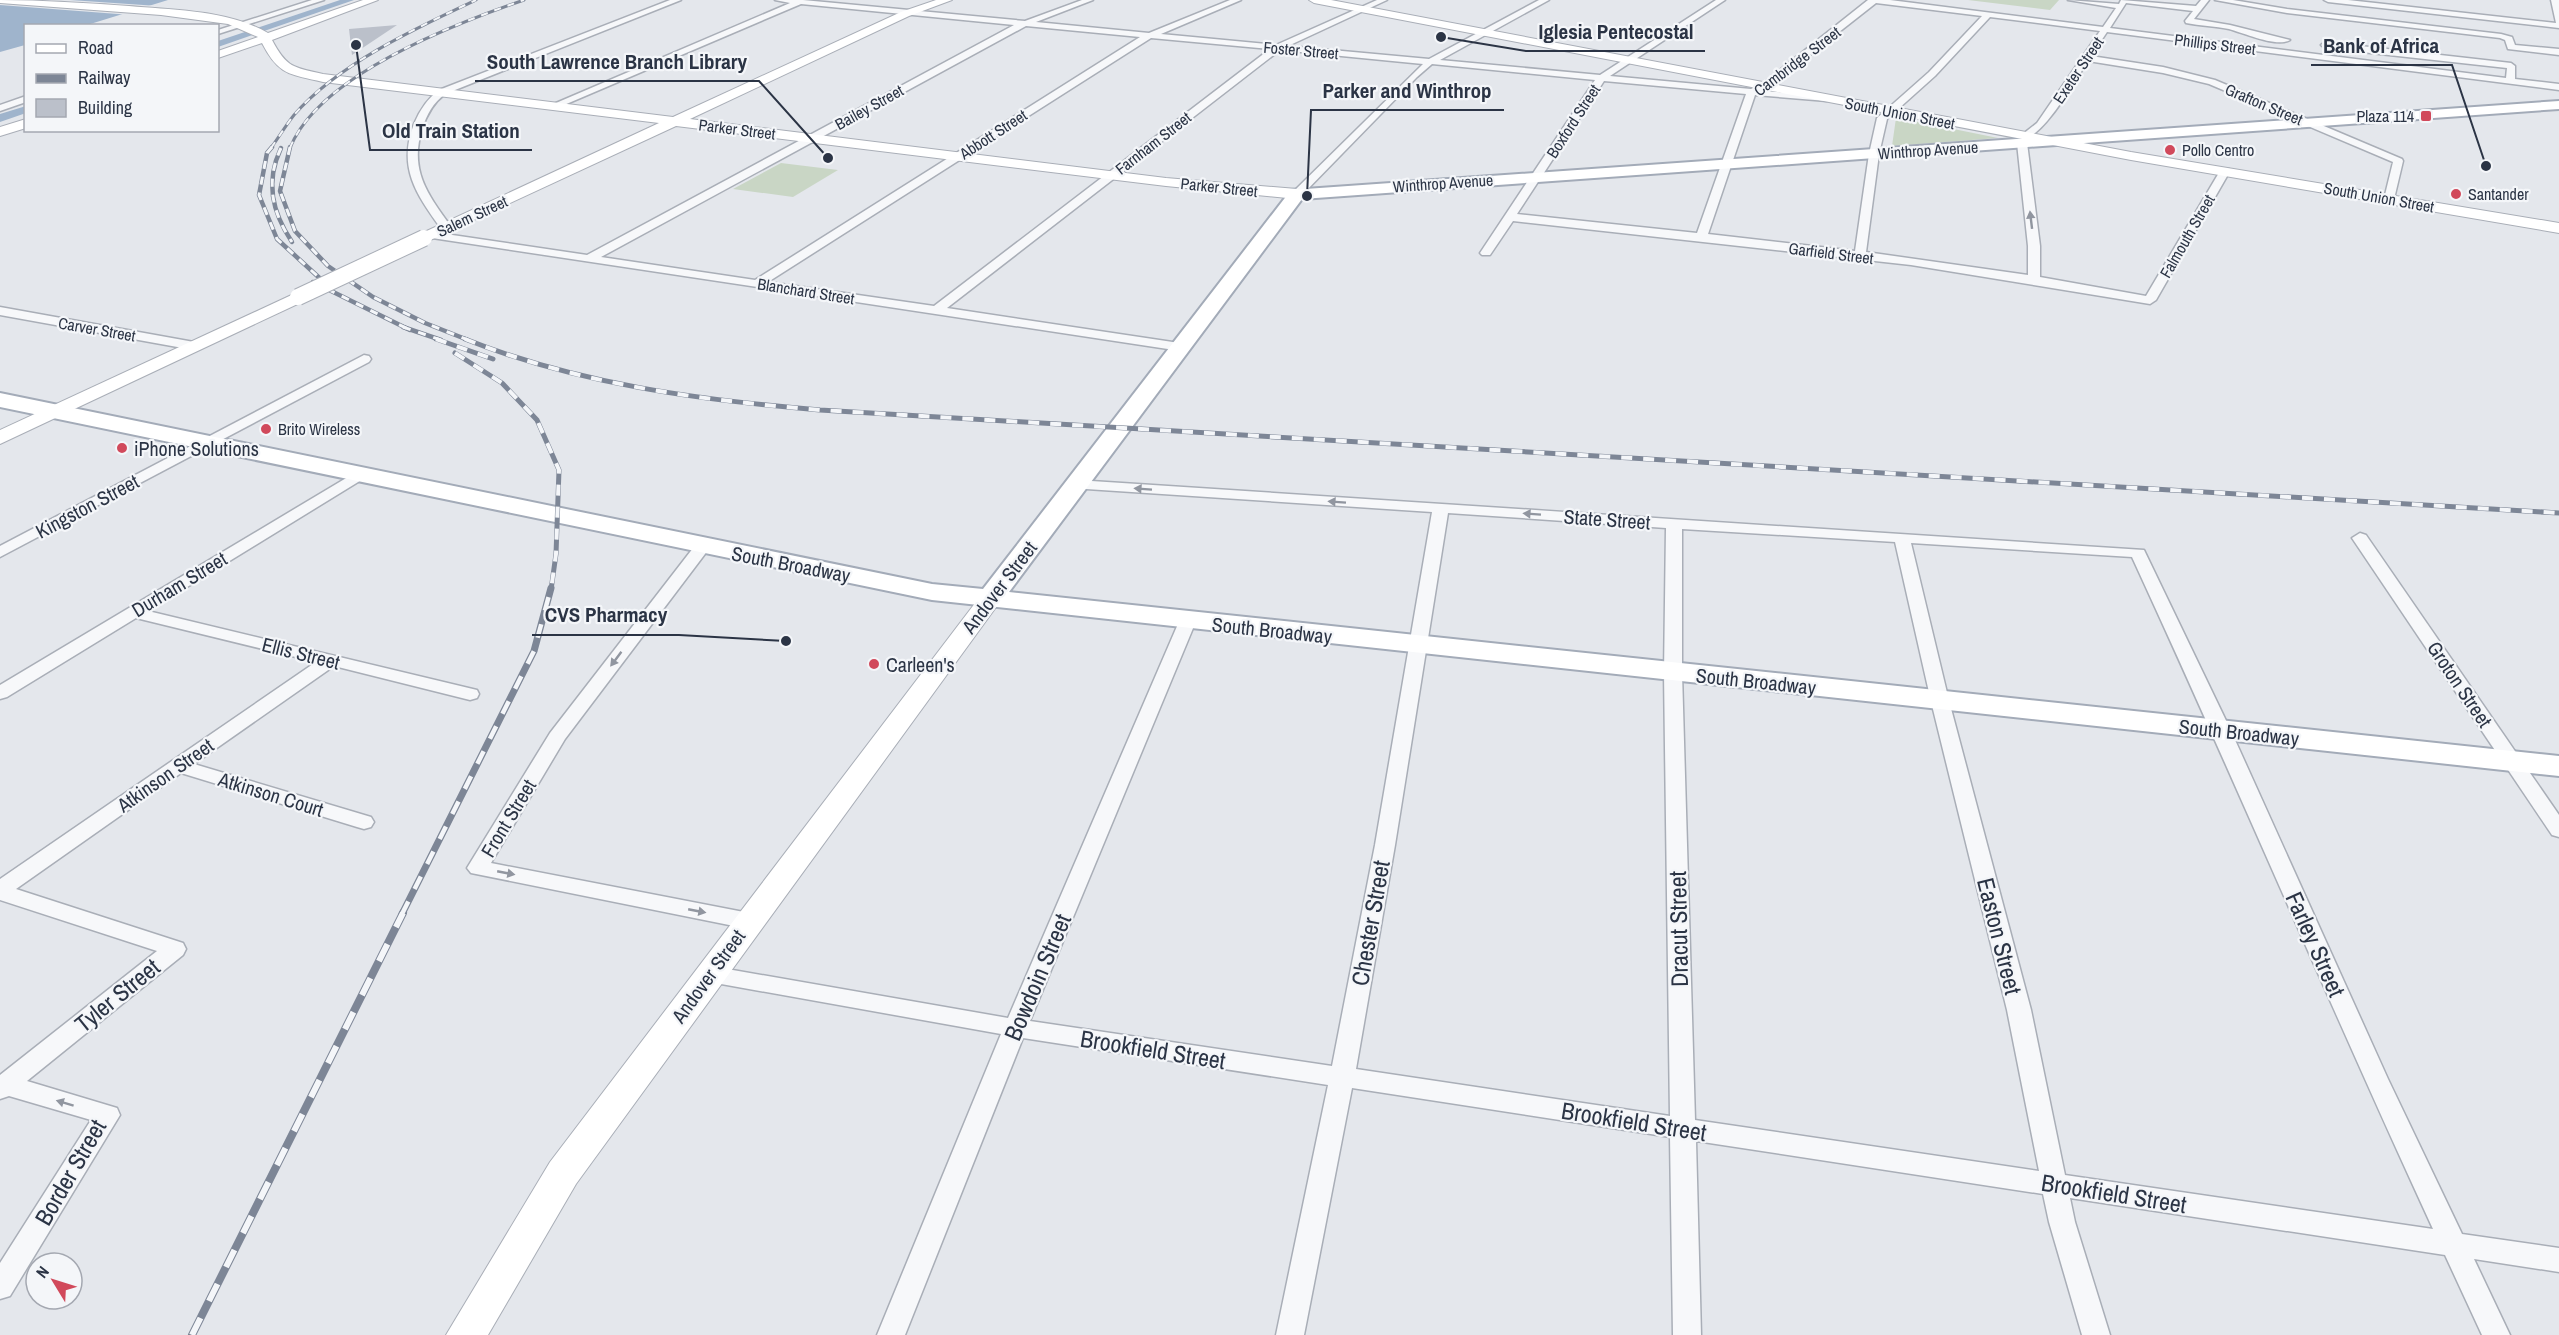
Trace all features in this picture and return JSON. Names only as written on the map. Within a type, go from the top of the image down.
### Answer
[{"type":"main road","points":[[0,0],[202,16],[243,25],[265,37]]},
{"type":"main road","points":[[219,55],[373,0]]},
{"type":"main road","name":"Salem Street","points":[[0,438],[909,12],[946,0]]},
{"type":"main road","name":"South Union Street","points":[[1314,0],[1630,60],[2024,140]]},
{"type":"main road","name":"Parker Street","points":[[265,37],[277,61],[299,73],[323,78],[957,157],[1297,194]]},
{"type":"main road","name":"Winthrop Avenue","points":[[1297,194],[1874,154],[2024,140],[2050,141],[2559,105]]},
{"type":"main road","points":[[0,132],[24,124]]},
{"type":"main road","name":"South Union Street","points":[[2050,141],[2559,228]]},
{"type":"main road","name":"Andover Street","points":[[466,1335],[563,1173],[990,599],[1297,194]]},
{"type":"main road","name":"South Broadway","points":[[0,400],[358,476],[932,592],[2559,766]]},
{"type":"street","points":[[219,32],[320,0]]},
{"type":"street","points":[[434,234],[424,198],[412,174],[411,144],[432,98],[442,92],[677,0]]},
{"type":"street","name":"Foster Street","points":[[778,0],[1824,99]]},
{"type":"street","name":"Bailey Street","points":[[590,258],[1026,23],[1089,0]]},
{"type":"street","name":"Abbott Street","points":[[758,283],[1149,36],[1237,0]]},
{"type":"street","name":"Farnham Street","points":[[937,310],[1278,48],[1383,0]]},
{"type":"street","name":"Andover Street","points":[[1297,194],[1414,75],[1430,62],[1545,0]]},
{"type":"street","name":"Boxford Street","points":[[1486,254],[1602,79],[1721,0]]},
{"type":"street","name":"Phillips Street","points":[[1874,0],[2559,87]]},
{"type":"street","name":"Cambridge Street","points":[[1701,237],[1751,93],[1764,87],[1874,0]]},
{"type":"street","points":[[2072,0],[2198,9]]},
{"type":"street","points":[[2205,0],[2189,21],[2230,27],[2262,37],[2291,41]]},
{"type":"street","points":[[2218,0],[2287,11],[2501,36],[2509,39],[2511,46],[2510,81]]},
{"type":"street","points":[[2328,0],[2559,24],[2555,0]]},
{"type":"street","points":[[554,106],[802,1]]},
{"type":"street","name":"Exeter Street","points":[[2024,140],[2040,124],[2123,2]]},
{"type":"street","points":[[1860,256],[1874,154],[1882,118],[1932,74],[1988,15]]},
{"type":"street","points":[[2310,44],[2511,66]]},
{"type":"street","points":[[2511,46],[2559,52]]},
{"type":"street","name":"Grafton Street","points":[[2086,58],[2163,70],[2212,82],[2398,161],[2389,199]]},
{"type":"street","points":[[0,108],[24,100]]},
{"type":"street","points":[[2024,140],[2034,246],[2034,279]]},
{"type":"street","name":"Falmouth Street","points":[[2150,300],[2225,171]]},
{"type":"street","name":"Garfield Street","points":[[1510,217],[1860,256],[2034,279],[2150,300]]},
{"type":"street","name":"Blanchard Street","points":[[434,234],[1181,347]]},
{"type":"street","name":"Carver Street","points":[[0,312],[194,346]]},
{"type":"street","name":"Kingston Street","points":[[0,552],[363,360]]},
{"type":"street","name":"Durham Street","points":[[0,693],[358,476]]},
{"type":"street","name":"State Street","points":[[1076,485],[2138,553]]},
{"type":"street","name":"Chester Street","points":[[1290,1335],[1342,1078],[1385,845],[1441,508]]},
{"type":"street","name":"Dracut Street","points":[[1674,523],[1673,673],[1687,1335]]},
{"type":"street","name":"Easton Street","points":[[1902,538],[1940,701],[2019,1010],[2062,1222],[2096,1335]]},
{"type":"street","name":"Groton Street","points":[[2360,538],[2559,830]]},
{"type":"street","name":"Front Street","points":[[703,546],[557,737],[478,868],[749,921]]},
{"type":"street","name":"Farley Street","points":[[2138,553],[2222,731],[2376,1079],[2496,1335]]},
{"type":"street","name":"Ellis Street","points":[[133,612],[470,694]]},
{"type":"street","name":"Bowdoin Street","points":[[891,1335],[1015,1028],[1187,621]]},
{"type":"street","name":"Atkinson Street","points":[[0,891],[331,660]]},
{"type":"street","name":"Atkinson Court","points":[[178,766],[364,822]]},
{"type":"street","name":"Tyler Street","points":[[0,891],[175,949],[3,1087]]},
{"type":"street","name":"Brookfield Street","points":[[710,974],[1015,1028],[2559,1260]]},
{"type":"street","name":"Border Street","points":[[0,1287],[108,1116],[3,1087]]},
{"type":"green space","points":[[1968,0],[2059,0],[2050,10]]},
{"type":"green space","points":[[1896,118],[1899,118],[1998,138],[1892,146]]},
{"type":"green space","points":[[781,163],[838,170],[793,197],[733,189]]},
{"type":"water","points":[[0,0],[168,0],[90,24],[24,24],[24,45],[0,52]]},
{"type":"pier","points":[[0,0],[70,0],[158,6],[131,15],[0,5]]},
{"type":"building","points":[[397,25],[352,55],[349,29]]},
{"type":"waterway","points":[[219,44],[349,0]]},
{"type":"waterway","points":[[0,118],[24,110]]},
{"type":"railway","points":[[271,148],[294,115],[333,79],[404,35],[476,0]]},
{"type":"railway","points":[[290,148],[306,122],[329,97],[358,75],[427,38],[524,0]]},
{"type":"railway","points":[[272,147],[267,153],[259,195],[277,239],[325,283]]},
{"type":"railway","points":[[290,147],[280,191],[295,231],[328,266],[373,297],[425,323],[468,340]]},
{"type":"railway","points":[[281,148],[273,173],[273,196],[280,219],[292,242]]},
{"type":"railway","points":[[313,282],[406,328]]},
{"type":"railway","points":[[406,328],[441,340]]},
{"type":"railway","points":[[406,328],[410,330]]},
{"type":"railway","points":[[436,339],[493,359]]},
{"type":"railway","points":[[465,339],[508,355],[595,379],[684,395],[820,410],[2559,513]]},
{"type":"railway","points":[[455,353],[502,383],[537,420],[559,470],[556,554],[551,590]]},
{"type":"railway","points":[[402,914],[534,651],[551,588]]},
{"type":"railway","points":[[192,1335],[403,913]]},
{"type":"place","name":"Iglesia Pentecostal","points":[[1441,37]]},
{"type":"place","name":"Old Train Station","points":[[356,45]]},
{"type":"place","name":"Plaza 114","points":[[2426,116]]},
{"type":"place","name":"Pollo Centro","points":[[2170,150]]},
{"type":"place","name":"South Lawrence Branch Library","points":[[828,158]]},
{"type":"place","name":"Bank of Africa","points":[[2486,166]]},
{"type":"place","name":"Santander","points":[[2456,194]]},
{"type":"place","name":"Parker and Winthrop","points":[[1307,196]]},
{"type":"place","name":"Brito Wireless","points":[[266,429]]},
{"type":"place","name":"iPhone Solutions","points":[[122,448]]},
{"type":"place","name":"CVS Pharmacy","points":[[786,641]]},
{"type":"place","name":"Carleen's","points":[[874,664]]}]
